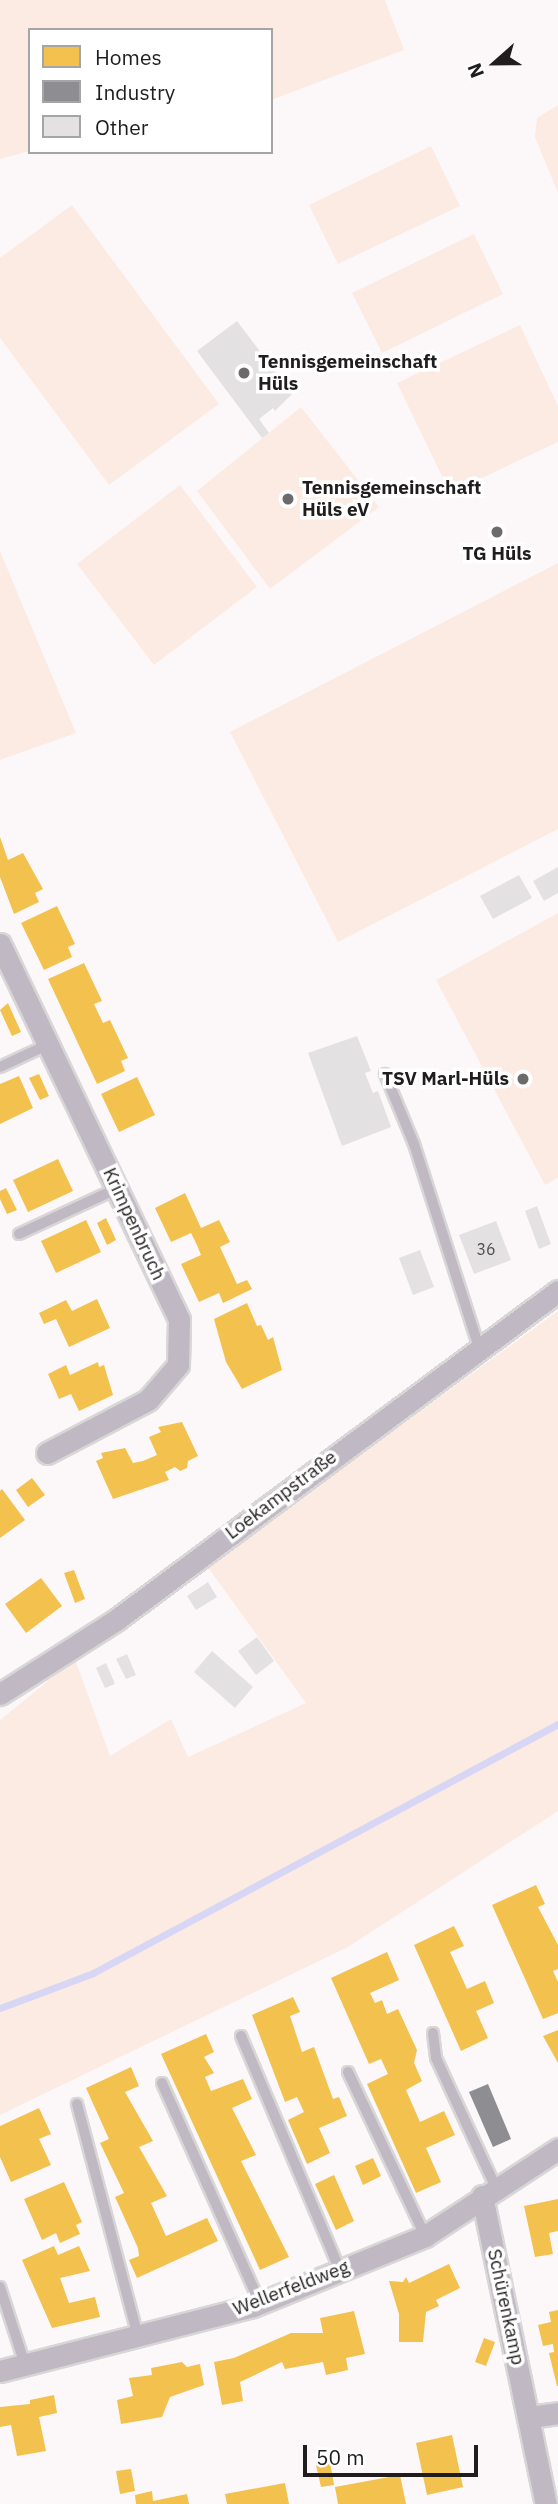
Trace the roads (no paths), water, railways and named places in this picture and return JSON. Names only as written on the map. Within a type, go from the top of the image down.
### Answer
[{"type":"street","name":"Krimpenbruch","points":[[0,944],[118,1188],[178,1320],[178,1364],[148,1400],[47,1453]]},
{"type":"street","name":"Loekampstraße","points":[[0,1694],[116,1620],[558,1291]]},
{"type":"street","name":"Wellerfeldweg","points":[[0,2371],[260,2303],[425,2236],[558,2149]]},
{"type":"street","name":"Schürenkamp","points":[[489,2192],[546,2504]]},
{"type":"street","points":[[530,2417],[558,2413]]},
{"type":"lane","points":[[0,1067],[49,1044]]},
{"type":"lane","points":[[384,1074],[414,1144],[479,1348]]},
{"type":"lane","points":[[19,1234],[118,1188]]},
{"type":"lane","points":[[433,2033],[439,2065],[489,2192]]},
{"type":"lane","points":[[241,2036],[340,2270]]},
{"type":"lane","points":[[348,2073],[425,2236]]},
{"type":"lane","points":[[162,2083],[260,2303]]},
{"type":"lane","points":[[77,2104],[138,2336]]},
{"type":"lane","points":[[0,2287],[24,2365]]},
{"type":"waterway","points":[[0,2008],[93,1973],[558,1724]]},
{"type":"place","name":"Tennisgemeinschaft Hüls","points":[[244,373]]},
{"type":"place","name":"Tennisgemeinschaft Hüls eV","points":[[288,499]]},
{"type":"place","name":"TG Hüls","points":[[497,532]]},
{"type":"place","name":"TSV Marl-Hüls","points":[[523,1079]]}]
